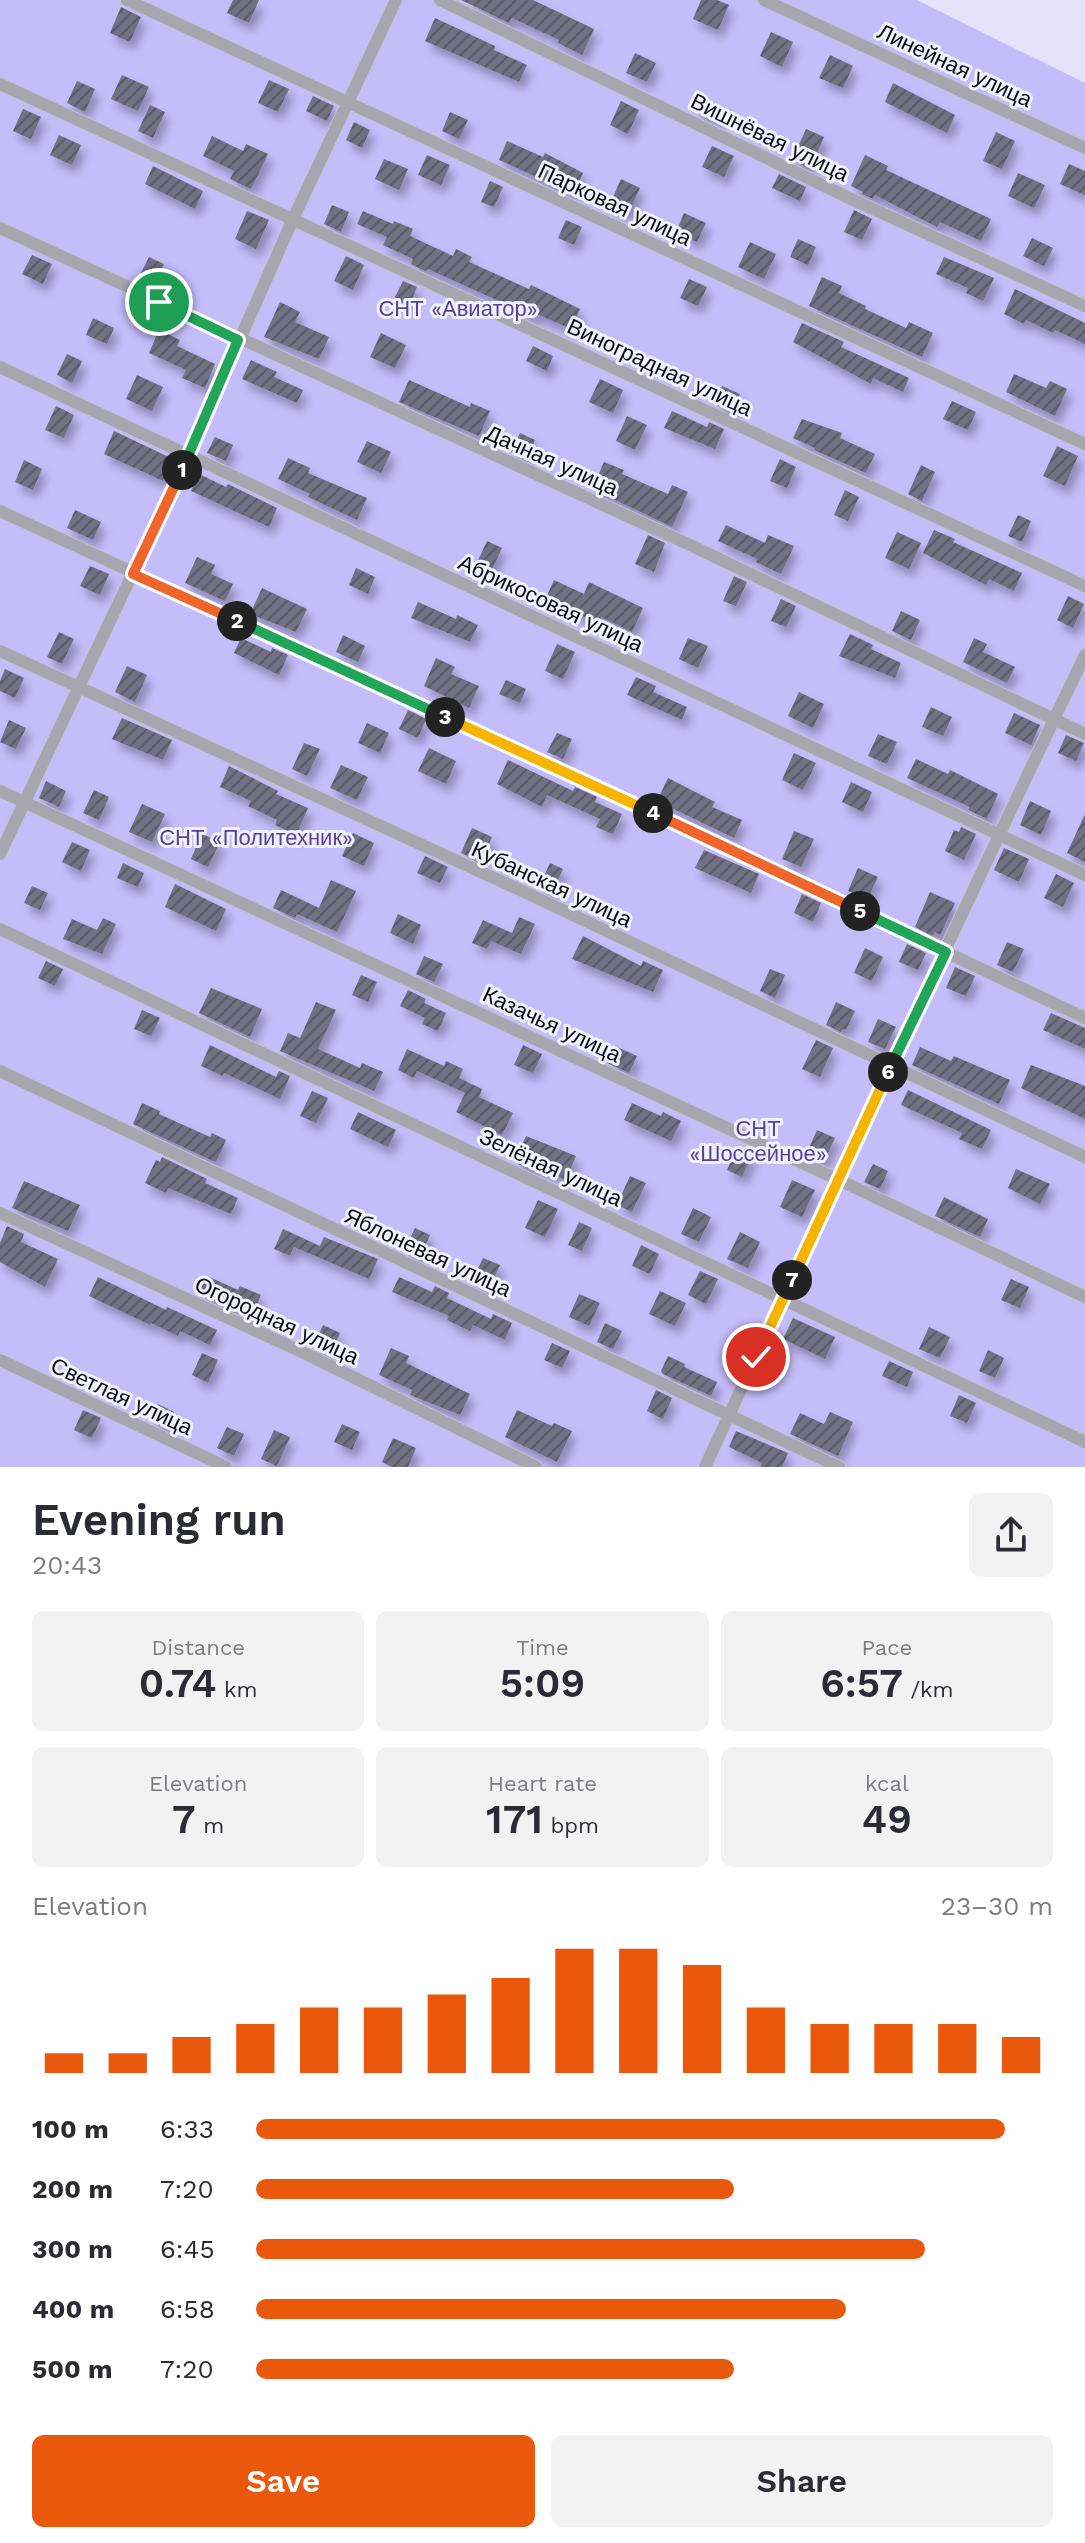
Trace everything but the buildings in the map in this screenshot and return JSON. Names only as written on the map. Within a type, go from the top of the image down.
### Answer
[{"type":"street","name":"Парковая улица","points":[[127,0],[1085,444]]},
{"type":"street","points":[[0,854],[189,454],[293,219],[396,0]]},
{"type":"street","name":"Вишнёвая улица","points":[[440,0],[836,191],[1085,306]]},
{"type":"street","name":"Линейная улица","points":[[764,0],[1085,148]]},
{"type":"street","name":"Виноградная улица","points":[[0,84],[1085,586]]},
{"type":"street","name":"Дачная улица","points":[[0,228],[238,340],[688,544],[1085,734]]},
{"type":"street","name":"Абрикосовая улица","points":[[0,367],[1085,875]]},
{"type":"street","points":[[0,511],[572,775],[1085,1018]]},
{"type":"street","name":"Кубанская улица","points":[[0,651],[518,889],[1085,1157]]},
{"type":"street","points":[[705,1467],[1085,655]]},
{"type":"street","name":"Казачья улица","points":[[0,791],[1085,1297]]},
{"type":"street","name":"Зелёная улица","points":[[0,929],[1085,1442]]},
{"type":"street","name":"Яблоневая улица","points":[[0,1071],[839,1467]]},
{"type":"street","name":"Огородная улица","points":[[0,1213],[302,1352],[536,1467]]},
{"type":"street","name":"Светлая улица","points":[[0,1360],[226,1467]]},
{"type":"green space","points":[[0,0],[917,0],[1085,83],[1085,1467],[0,1467]]},
{"type":"route","points":[[159,302],[238,340],[133,574],[572,775],[946,952],[756,1357]]},
{"type":"park label","name":"СНТ «Авиатор»","points":[[458,308]]},
{"type":"park label","name":"СНТ «Политехник»","points":[[256,837]]},
{"type":"park label","name":"СНТ «Шоссейное»","points":[[758,1140]]}]
